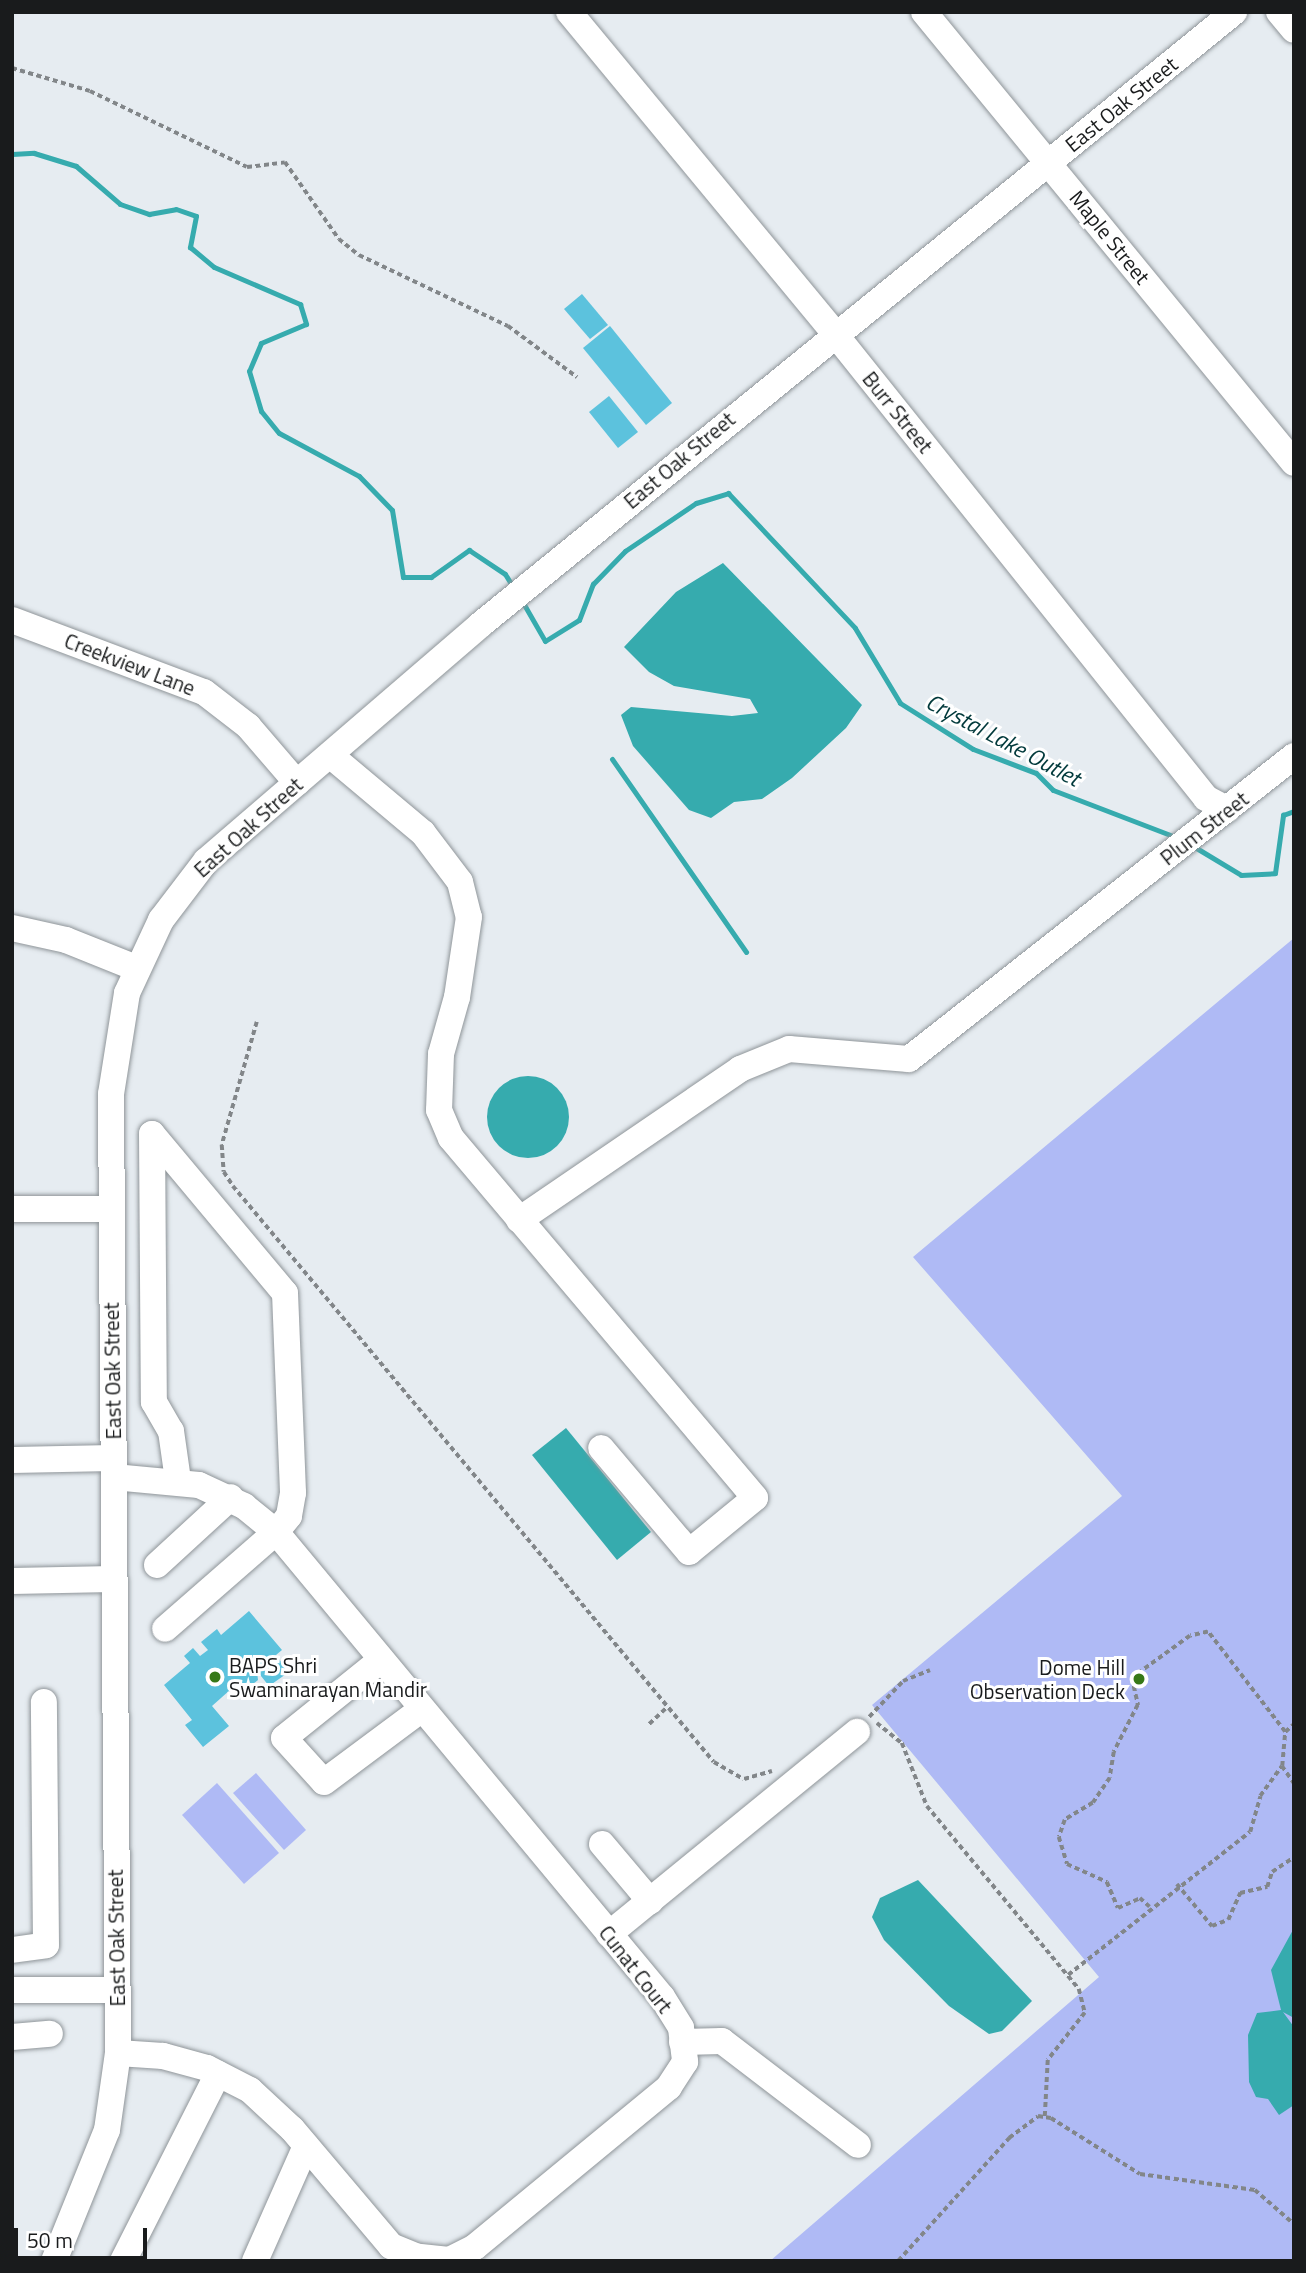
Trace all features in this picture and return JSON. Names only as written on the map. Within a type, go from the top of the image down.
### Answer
[{"type":"street","name":"Burr Street","points":[[569,12],[835,334],[1206,798],[1227,809]]},
{"type":"street","name":"Maple Street","points":[[924,12],[1294,463]]},
{"type":"street","name":"East Oak Street","points":[[54,2261],[107,2130],[118,2053],[109,1209],[113,1072],[136,968],[161,920],[206,860],[480,625],[1234,12]]},
{"type":"street","points":[[1279,12],[1294,30]]},
{"type":"street","name":"Creekview Lane","points":[[12,620],[204,692],[248,726],[297,783]]},
{"type":"street","points":[[330,755],[423,833],[460,882],[469,917],[457,997],[442,1054],[439,1110],[451,1139],[755,1498],[689,1552],[601,1448]]},
{"type":"street","name":"Plum Street","points":[[519,1220],[752,1064],[789,1049],[909,1059],[1294,756]]},
{"type":"street","points":[[12,928],[66,940],[136,968]]},
{"type":"street","points":[[165,1629],[276,1532],[289,1516],[293,1493],[285,1293],[152,1134],[154,1402],[171,1431],[178,1480]]},
{"type":"street","points":[[12,1209],[109,1209]]},
{"type":"street","name":"Cunat Court","points":[[12,1460],[113,1467],[178,1480],[231,1497],[276,1532],[662,1997],[681,2028],[685,2062],[669,2087],[475,2247],[449,2260],[418,2257],[391,2246],[306,2146],[250,2090],[218,2074],[163,2056],[118,2053]]},
{"type":"street","points":[[157,1565],[231,1497]]},
{"type":"street","points":[[12,1581],[113,1579]]},
{"type":"street","points":[[381,1660],[284,1738],[324,1782],[422,1709]]},
{"type":"street","points":[[12,1950],[46,1945],[44,1702]]},
{"type":"street","points":[[609,1934],[860,1721]]},
{"type":"street","points":[[602,1844],[650,1901]]},
{"type":"street","points":[[12,1990],[117,1990]]},
{"type":"street","points":[[12,2037],[50,2034]]},
{"type":"street","points":[[682,2042],[722,2041],[858,2145]]},
{"type":"street","points":[[123,2261],[218,2074]]},
{"type":"street","points":[[255,2261],[306,2146]]},
{"type":"path","points":[[12,68],[90,91],[247,167],[285,162],[338,239],[359,255],[509,326],[577,377]]},
{"type":"path","points":[[257,1022],[222,1145],[224,1172],[667,1707],[731,1775],[758,1779],[779,1765]]},
{"type":"path","points":[[1068,1975],[1150,1907],[1177,1884],[1250,1832],[1260,1796],[1282,1766],[1285,1732],[1208,1632],[1190,1636],[1132,1678],[1138,1705],[1114,1752],[1110,1778],[1093,1803],[1065,1820],[1059,1837],[1067,1864],[1107,1882],[1118,1908],[1140,1898],[1150,1907]]},
{"type":"path","points":[[930,1670],[903,1681],[860,1721],[902,1742],[927,1806],[1079,1989],[1085,2013],[1048,2060],[1045,2117]]},
{"type":"path","points":[[649,1724],[667,1707]]},
{"type":"path","points":[[1285,1732],[1294,1724]]},
{"type":"path","points":[[1282,1766],[1294,1783]]},
{"type":"path","points":[[1177,1884],[1212,1926],[1228,1920],[1240,1893],[1267,1887],[1272,1872],[1294,1857]]},
{"type":"path","points":[[1045,2117],[1121,2167],[1255,2190],[1294,2224]]},
{"type":"path","points":[[898,2261],[1022,2125],[1045,2117]]},
{"type":"path","points":[[1289,2220],[1294,2216]]},
{"type":"shaded area","points":[[723,563],[862,705],[846,728],[792,778],[762,799],[734,802],[711,818],[689,810],[633,746],[621,715],[631,707],[732,716],[758,713],[750,699],[674,686],[649,672],[624,647],[676,592]]},
{"type":"shaded area","points":[[1294,938],[1294,2261],[770,2261],[1099,1977],[872,1705],[1122,1496],[913,1257]]},
{"type":"shaded area","points":[[528,1076],[544,1079],[557,1088],[566,1101],[569,1117],[566,1133],[557,1146],[544,1155],[528,1158],[512,1155],[499,1146],[490,1133],[487,1117],[490,1101],[499,1088],[512,1079]]},
{"type":"shaded area","points":[[566,1428],[651,1532],[617,1560],[532,1455]]},
{"type":"shaded area","points":[[256,1773],[306,1830],[284,1850],[233,1793]]},
{"type":"shaded area","points":[[217,1783],[279,1853],[244,1884],[182,1815]]},
{"type":"shaded area","points":[[918,1880],[1032,2001],[1002,2031],[989,2034],[949,2006],[884,1940],[872,1917],[880,1898]]},
{"type":"shaded area","points":[[1294,1928],[1294,2018],[1283,2012],[1294,2027],[1294,2105],[1279,2115],[1268,2099],[1256,2097],[1249,2082],[1248,2035],[1257,2013],[1281,2010],[1271,1970]]},
{"type":"building","points":[[582,294],[608,325],[590,339],[564,309]]},
{"type":"building","points":[[610,326],[672,403],[646,425],[583,348]]},
{"type":"building","points":[[609,396],[638,432],[618,448],[589,412]]},
{"type":"building","name":"BAPS Shri Swaminarayan Mandir","points":[[249,1611],[282,1650],[276,1655],[289,1672],[269,1686],[257,1671],[258,1680],[237,1697],[230,1690],[212,1706],[229,1726],[203,1747],[185,1725],[192,1720],[164,1685],[190,1663],[184,1656],[193,1648],[200,1656],[208,1650],[201,1642],[217,1629],[221,1635]]},
{"type":"waterway","name":"Crystal Lake Outlet","points":[[12,154],[34,153],[76,166],[120,204],[149,214],[176,209],[196,216],[190,247],[214,267],[300,304],[306,324],[261,343],[249,371],[261,411],[279,433],[359,476],[392,510],[403,577],[431,577],[469,550],[505,574],[513,587]]},
{"type":"waterway","name":"Crystal Lake Outlet","points":[[522,601],[545,641],[579,620],[593,584],[625,551],[696,503],[728,493],[855,628],[900,703],[973,749],[1036,773],[1053,790],[1178,838]]},
{"type":"waterway","points":[[612,759],[746,952]]},
{"type":"waterway","name":"Crystal Lake Outlet","points":[[1193,846],[1241,875],[1275,873],[1283,815],[1294,811]]},
{"type":"place","name":"BAPS Shri Swaminarayan Mandir","points":[[215,1677]]},
{"type":"place","name":"Dome Hill Observation Deck","points":[[1139,1679]]}]
